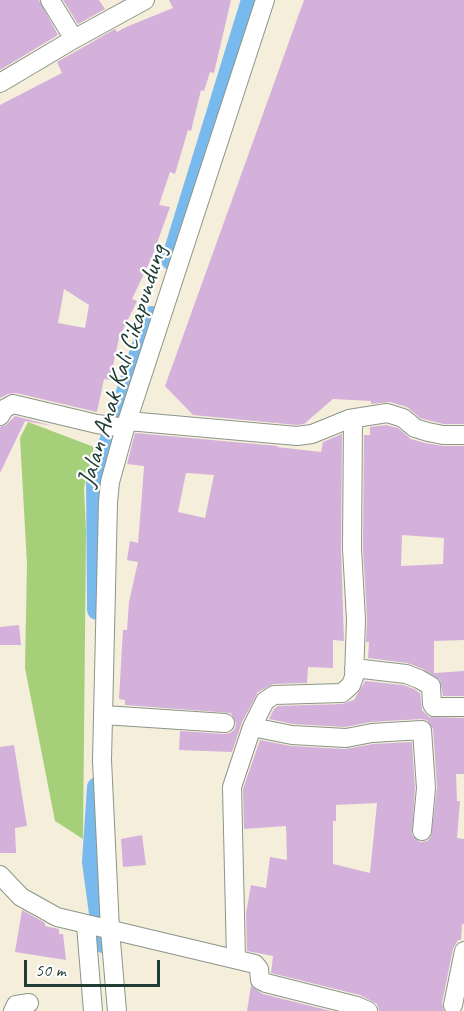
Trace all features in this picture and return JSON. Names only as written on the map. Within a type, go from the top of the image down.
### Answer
[{"type":"street","points":[[50,0],[74,39]]},
{"type":"street","points":[[0,83],[74,39],[123,5],[145,0]]},
{"type":"street","name":"Jalan Anak Kali Cikapundung","points":[[117,1011],[98,928],[110,482],[124,425],[265,0]]},
{"type":"street","points":[[0,416],[4,409],[13,404],[97,424],[297,436],[312,434],[353,419],[387,413],[403,418],[415,428],[428,432],[464,435]]},
{"type":"street","points":[[236,958],[232,787],[252,727],[265,701],[274,694],[342,693],[351,685],[354,668],[356,609],[352,548],[353,419]]},
{"type":"street","points":[[354,668],[406,674],[431,686],[434,707],[464,707]]},
{"type":"street","points":[[104,715],[225,723]]},
{"type":"street","points":[[252,727],[292,735],[346,738],[372,733],[422,730],[426,788],[422,831]]},
{"type":"street","points":[[0,875],[21,897],[51,915],[98,928],[236,958],[257,965],[261,980],[266,983],[340,1007],[368,1011]]},
{"type":"street","points":[[93,1011],[98,928]]},
{"type":"street","points":[[456,1007],[464,951]]},
{"type":"green space","points":[[28,422],[94,447],[84,488],[86,532],[83,839],[55,821],[25,668],[27,564],[20,438]]},
{"type":"building","points":[[0,0],[39,0],[58,35],[0,70]]},
{"type":"building","points":[[63,0],[99,0],[105,9],[78,24]]},
{"type":"building","points":[[169,0],[231,0],[214,73],[210,72],[204,91],[201,90],[191,131],[188,130],[175,174],[170,172],[159,205],[170,207],[152,257],[132,299],[137,301],[119,338],[110,380],[104,379],[97,412],[16,393],[0,398],[0,105],[62,73],[57,62],[115,29],[117,32],[173,8]],"holes":[[[64,289],[89,305],[85,328],[58,323]]]},
{"type":"building","points":[[304,0],[464,0],[464,424],[444,424],[420,418],[407,407],[390,402],[371,404],[371,401],[333,399],[304,424],[297,425],[193,415],[165,386]]},
{"type":"building","points":[[15,416],[53,426],[25,421],[0,473],[0,427],[6,425]]},
{"type":"building","points":[[386,425],[398,428],[411,439],[425,443],[464,446],[464,640],[434,641],[434,673],[464,671],[464,696],[443,696],[440,680],[423,669],[407,663],[368,658],[363,548],[364,435],[370,435],[370,427]],"holes":[[[402,535],[444,538],[443,564],[401,566]]]},
{"type":"building","points":[[135,433],[321,452],[323,442],[342,434],[341,548],[344,641],[333,640],[333,668],[308,667],[307,683],[273,684],[258,692],[242,722],[232,752],[179,750],[180,731],[230,733],[235,729],[236,723],[231,713],[125,705],[125,700],[119,699],[123,630],[127,630],[129,602],[138,562],[127,560],[130,541],[138,543],[144,466],[127,464]],"holes":[[[186,473],[214,475],[205,518],[178,512]]]},
{"type":"building","points":[[19,625],[21,645],[0,645],[0,627]]},
{"type":"building","points":[[365,681],[403,685],[420,693],[422,710],[429,717],[464,718],[464,774],[456,774],[457,801],[460,801],[457,838],[464,839],[464,924],[462,924],[461,940],[458,940],[453,949],[442,1003],[444,1011],[379,1011],[377,1004],[360,995],[271,973],[273,956],[247,951],[246,913],[251,885],[266,888],[270,857],[287,860],[286,826],[244,829],[243,789],[260,740],[291,746],[345,749],[373,744],[412,742],[415,788],[412,835],[420,842],[427,841],[431,837],[437,787],[433,729],[427,720],[371,722],[345,727],[293,724],[269,719],[278,706],[342,704],[354,700]],"holes":[[[377,803],[370,873],[333,864],[333,821],[336,821],[336,805]]]},
{"type":"building","points":[[14,745],[27,826],[15,828],[16,853],[0,853],[0,747]]},
{"type":"building","points":[[142,835],[146,865],[123,867],[121,839]]},
{"type":"building","points":[[22,910],[45,923],[45,926],[59,929],[59,934],[63,934],[66,960],[15,952]]},
{"type":"building","points":[[251,986],[263,994],[331,1011],[247,1011]]},
{"type":"waterway","points":[[171,260],[251,0]]},
{"type":"waterway","points":[[97,610],[96,480],[152,316]]},
{"type":"waterway","points":[[97,787],[92,862],[103,943]]}]
